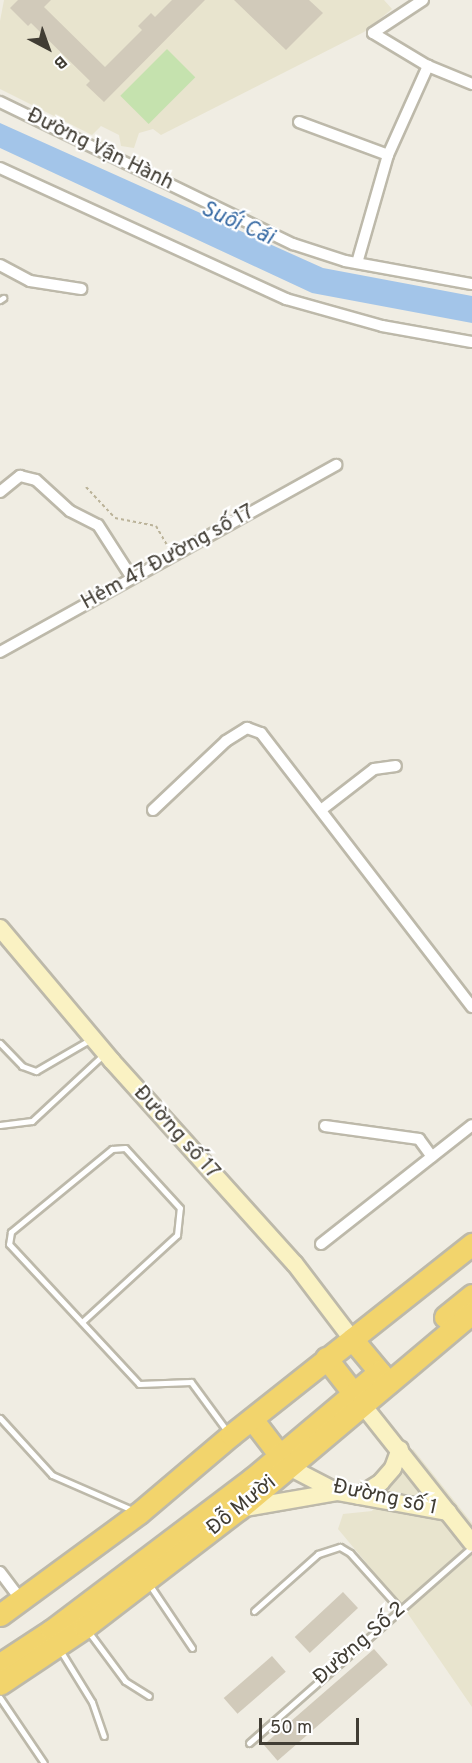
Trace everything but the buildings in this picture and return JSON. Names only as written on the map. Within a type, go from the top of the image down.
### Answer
[{"type":"highway","points":[[357,1344],[472,1244]]},
{"type":"highway","points":[[0,1631],[146,1522],[256,1424],[331,1364],[472,1261]]},
{"type":"highway","name":"Đỗ Mười","points":[[0,1664],[70,1617],[362,1403],[384,1377],[472,1295]]},
{"type":"highway","name":"Đỗ Mười","points":[[384,1377],[472,1313]]},
{"type":"highway","points":[[357,1344],[384,1377]]},
{"type":"highway","points":[[331,1364],[362,1403]]},
{"type":"highway","points":[[0,1615],[139,1513],[232,1438],[256,1424]]},
{"type":"highway","points":[[256,1424],[284,1461]]},
{"type":"highway","name":"Đỗ Mười","points":[[0,1684],[85,1627],[239,1509],[284,1461]]},
{"type":"street","points":[[423,0],[379,25],[373,33],[428,66],[472,84]]},
{"type":"street","points":[[357,263],[388,155],[428,66]]},
{"type":"street","name":"Đường Vận Hành","points":[[0,102],[293,244],[357,263],[472,284]]},
{"type":"street","points":[[299,123],[388,155]]},
{"type":"street","points":[[0,168],[286,299],[382,326],[472,342]]},
{"type":"street","points":[[0,265],[30,281],[81,289]]},
{"type":"street","name":"Hẻm 47 Đường số 17","points":[[0,652],[336,465]]},
{"type":"street","points":[[0,492],[20,476],[36,480],[70,511],[98,525],[132,578]]},
{"type":"street","points":[[153,810],[226,741],[247,728],[261,733],[472,1007]]},
{"type":"street","points":[[321,810],[374,770],[396,766]]},
{"type":"street","name":"Đường số 17","points":[[0,928],[105,1053],[295,1264],[357,1344]]},
{"type":"street","points":[[321,1244],[472,1125]]},
{"type":"street","points":[[325,1126],[419,1139],[432,1157]]},
{"type":"street","name":"Đường số 1","points":[[362,1403],[400,1449],[472,1545]]},
{"type":"street","points":[[359,1496],[381,1482],[393,1468],[400,1449]]},
{"type":"street","name":"Đường số 1","points":[[284,1461],[337,1492],[448,1512]]},
{"type":"street","points":[[239,1509],[337,1492]]},
{"type":"street","points":[[0,1572],[21,1600]]},
{"type":"lane","points":[[0,1043],[22,1066],[36,1071],[92,1038]]},
{"type":"lane","points":[[0,1125],[32,1121],[105,1053]]},
{"type":"lane","points":[[82,1322],[177,1235],[180,1208],[125,1148],[112,1149],[11,1232],[9,1244],[139,1384],[191,1382],[232,1438]]},
{"type":"lane","points":[[0,1418],[52,1475],[139,1513]]},
{"type":"lane","name":"Đường Số 2","points":[[249,1743],[472,1545]]},
{"type":"lane","points":[[254,1611],[318,1554],[339,1547],[350,1553],[400,1609]]},
{"type":"lane","points":[[147,1580],[192,1648]]},
{"type":"lane","points":[[85,1627],[125,1681],[149,1696]]},
{"type":"lane","points":[[57,1646],[92,1702],[104,1736]]},
{"type":"lane","points":[[0,1698],[44,1763]]},
{"type":"path","points":[[86,487],[115,518],[156,526],[173,555]]},
{"type":"shaded area","points":[[4,0],[384,0],[392,9],[364,32],[161,135],[153,129],[139,133],[134,148],[121,146],[119,135],[101,126],[92,135],[0,89],[0,21]]},
{"type":"shaded area","points":[[413,1449],[472,1523],[472,1707],[404,1608],[338,1529],[343,1514],[372,1511]]},
{"type":"green space","points":[[167,49],[195,77],[149,124],[120,96]]},
{"type":"water","points":[[0,123],[323,268],[472,296],[472,323],[312,293],[0,148]]},
{"type":"water label","name":"Suối Cái","points":[[237,224]]}]
